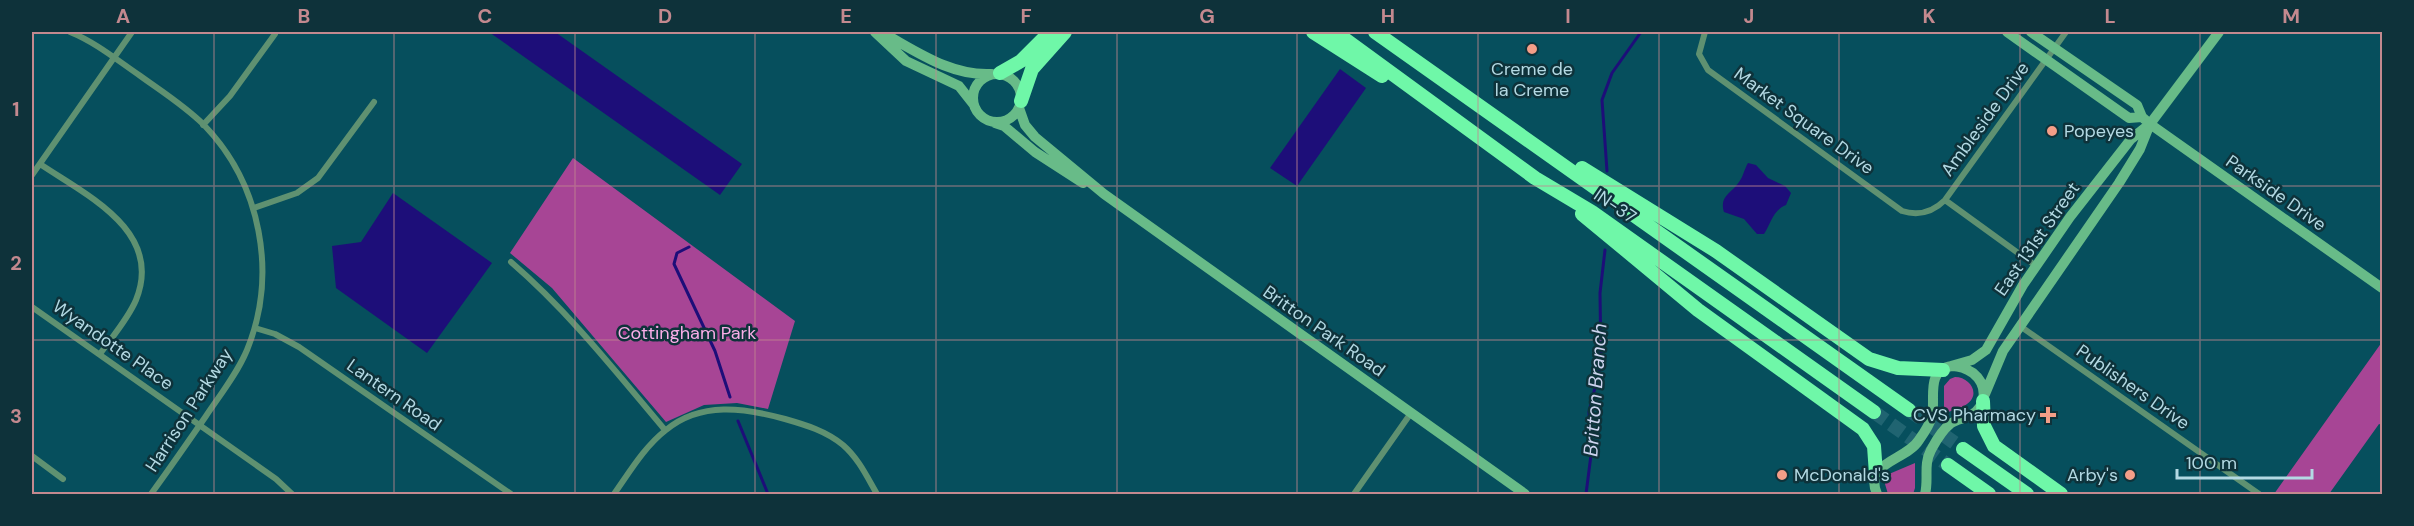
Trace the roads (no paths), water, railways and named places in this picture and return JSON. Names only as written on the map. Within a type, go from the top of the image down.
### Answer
[{"type":"highway","points":[[996,74],[1021,61],[1050,32]]},
{"type":"highway","points":[[1020,105],[1032,69],[1065,32]]},
{"type":"highway","points":[[1313,32],[1475,136]]},
{"type":"highway","name":"IN-37","points":[[1335,32],[1475,136],[1535,178],[1592,212],[1874,412]]},
{"type":"highway","name":"IN-37","points":[[1375,32],[1910,410]]},
{"type":"highway","points":[[1390,32],[1426,68]]},
{"type":"highway","points":[[1521,135],[1565,158],[1716,251],[1869,359],[1898,368],[1947,368]]},
{"type":"highway","points":[[1535,178],[1684,299],[1863,429],[1874,446],[1875,479]]},
{"type":"highway","points":[[1984,398],[1984,426],[1994,446],[2061,495]]},
{"type":"highway","points":[[1963,449],[2027,495]]},
{"type":"highway","points":[[1948,465],[1989,495]]},
{"type":"street","name":"Harrison Parkway","points":[[70,32],[114,58],[173,100],[203,125],[232,162],[254,208],[262,259],[260,304],[255,328],[236,371],[151,495]]},
{"type":"street","points":[[32,175],[132,32]]},
{"type":"street","points":[[875,32],[906,61],[959,86],[978,113],[991,121],[1007,120],[1020,105],[1021,93],[1014,80],[996,74],[977,74],[955,69],[926,57],[881,32]]},
{"type":"street","name":"Market Square Drive","points":[[1705,32],[1699,54],[1708,70],[1902,210],[1913,214],[1919,213]]},
{"type":"street","name":"Parkside Drive","points":[[2007,32],[2129,118],[2146,120]]},
{"type":"street","name":"Parkside Drive","points":[[2031,32],[2137,105],[2146,120],[2382,288]]},
{"type":"street","name":"Ambleside Drive","points":[[1919,213],[1938,207],[1945,200],[2066,32]]},
{"type":"street","name":"East 131st Street","points":[[1947,368],[1972,360],[1986,350],[2036,266],[2108,167],[2219,32]]},
{"type":"street","points":[[203,125],[236,88],[275,34]]},
{"type":"street","points":[[974,106],[973,98],[978,83],[996,74]]},
{"type":"street","points":[[254,208],[297,193],[318,178],[374,102]]},
{"type":"street","name":"Britton Park Road","points":[[1020,105],[1025,125],[1035,137],[1104,194],[1525,495]]},
{"type":"street","name":"East 131st Street","points":[[1984,398],[1997,360],[2140,148],[2146,120]]},
{"type":"street","name":"Britton Park Road","points":[[991,121],[1004,126],[1036,153],[1104,194]]},
{"type":"street","points":[[40,164],[118,219],[137,247],[141,273],[135,301],[100,354]]},
{"type":"street","points":[[1945,200],[2036,266]]},
{"type":"street","points":[[511,262],[546,292],[665,430]]},
{"type":"street","name":"Wyandotte Place","points":[[32,307],[276,479],[292,495]]},
{"type":"street","name":"Publishers Drive","points":[[2020,326],[2259,495]]},
{"type":"street","name":"Lantern Road","points":[[255,328],[274,334],[299,347],[511,495]]},
{"type":"street","points":[[1871,495],[1875,479],[1886,463],[1910,452],[1919,440],[1932,415],[1932,386],[1947,368],[1962,367],[1975,375],[1981,383],[1984,398],[1971,415],[1948,426],[1931,450],[1926,463],[1925,495]]},
{"type":"street","points":[[614,495],[650,445],[665,430],[699,413],[731,408],[760,412],[808,426],[830,436],[860,463],[877,495]]},
{"type":"street","points":[[1354,495],[1411,413]]},
{"type":"street","points":[[32,456],[63,479]]},
{"type":"street","points":[[1875,479],[1877,495]]},
{"type":"waterway","name":"Britton Branch","points":[[1607,171],[1602,100],[1612,73],[1641,32]]},
{"type":"waterway","points":[[689,247],[677,253],[674,264],[715,351],[730,397]]},
{"type":"waterway","name":"Britton Branch","points":[[1586,494],[1591,455],[1589,412],[1601,363],[1600,293],[1605,250]]},
{"type":"waterway","points":[[738,421],[768,494]]},
{"type":"tunnel","points":[[1909,410],[1963,449]]},
{"type":"tunnel","points":[[1874,412],[1948,465]]},
{"type":"place","name":"Creme de la Creme","points":[[1532,49]]},
{"type":"place","name":"Popeyes","points":[[2052,131]]},
{"type":"place","name":"CVS Pharmacy","points":[[2048,415]]},
{"type":"place","name":"McDonald's","points":[[1782,475]]},
{"type":"place","name":"Arby's","points":[[2130,475]]},
{"type":"park label","name":"Cottingham Park","points":[[687,333]]}]
